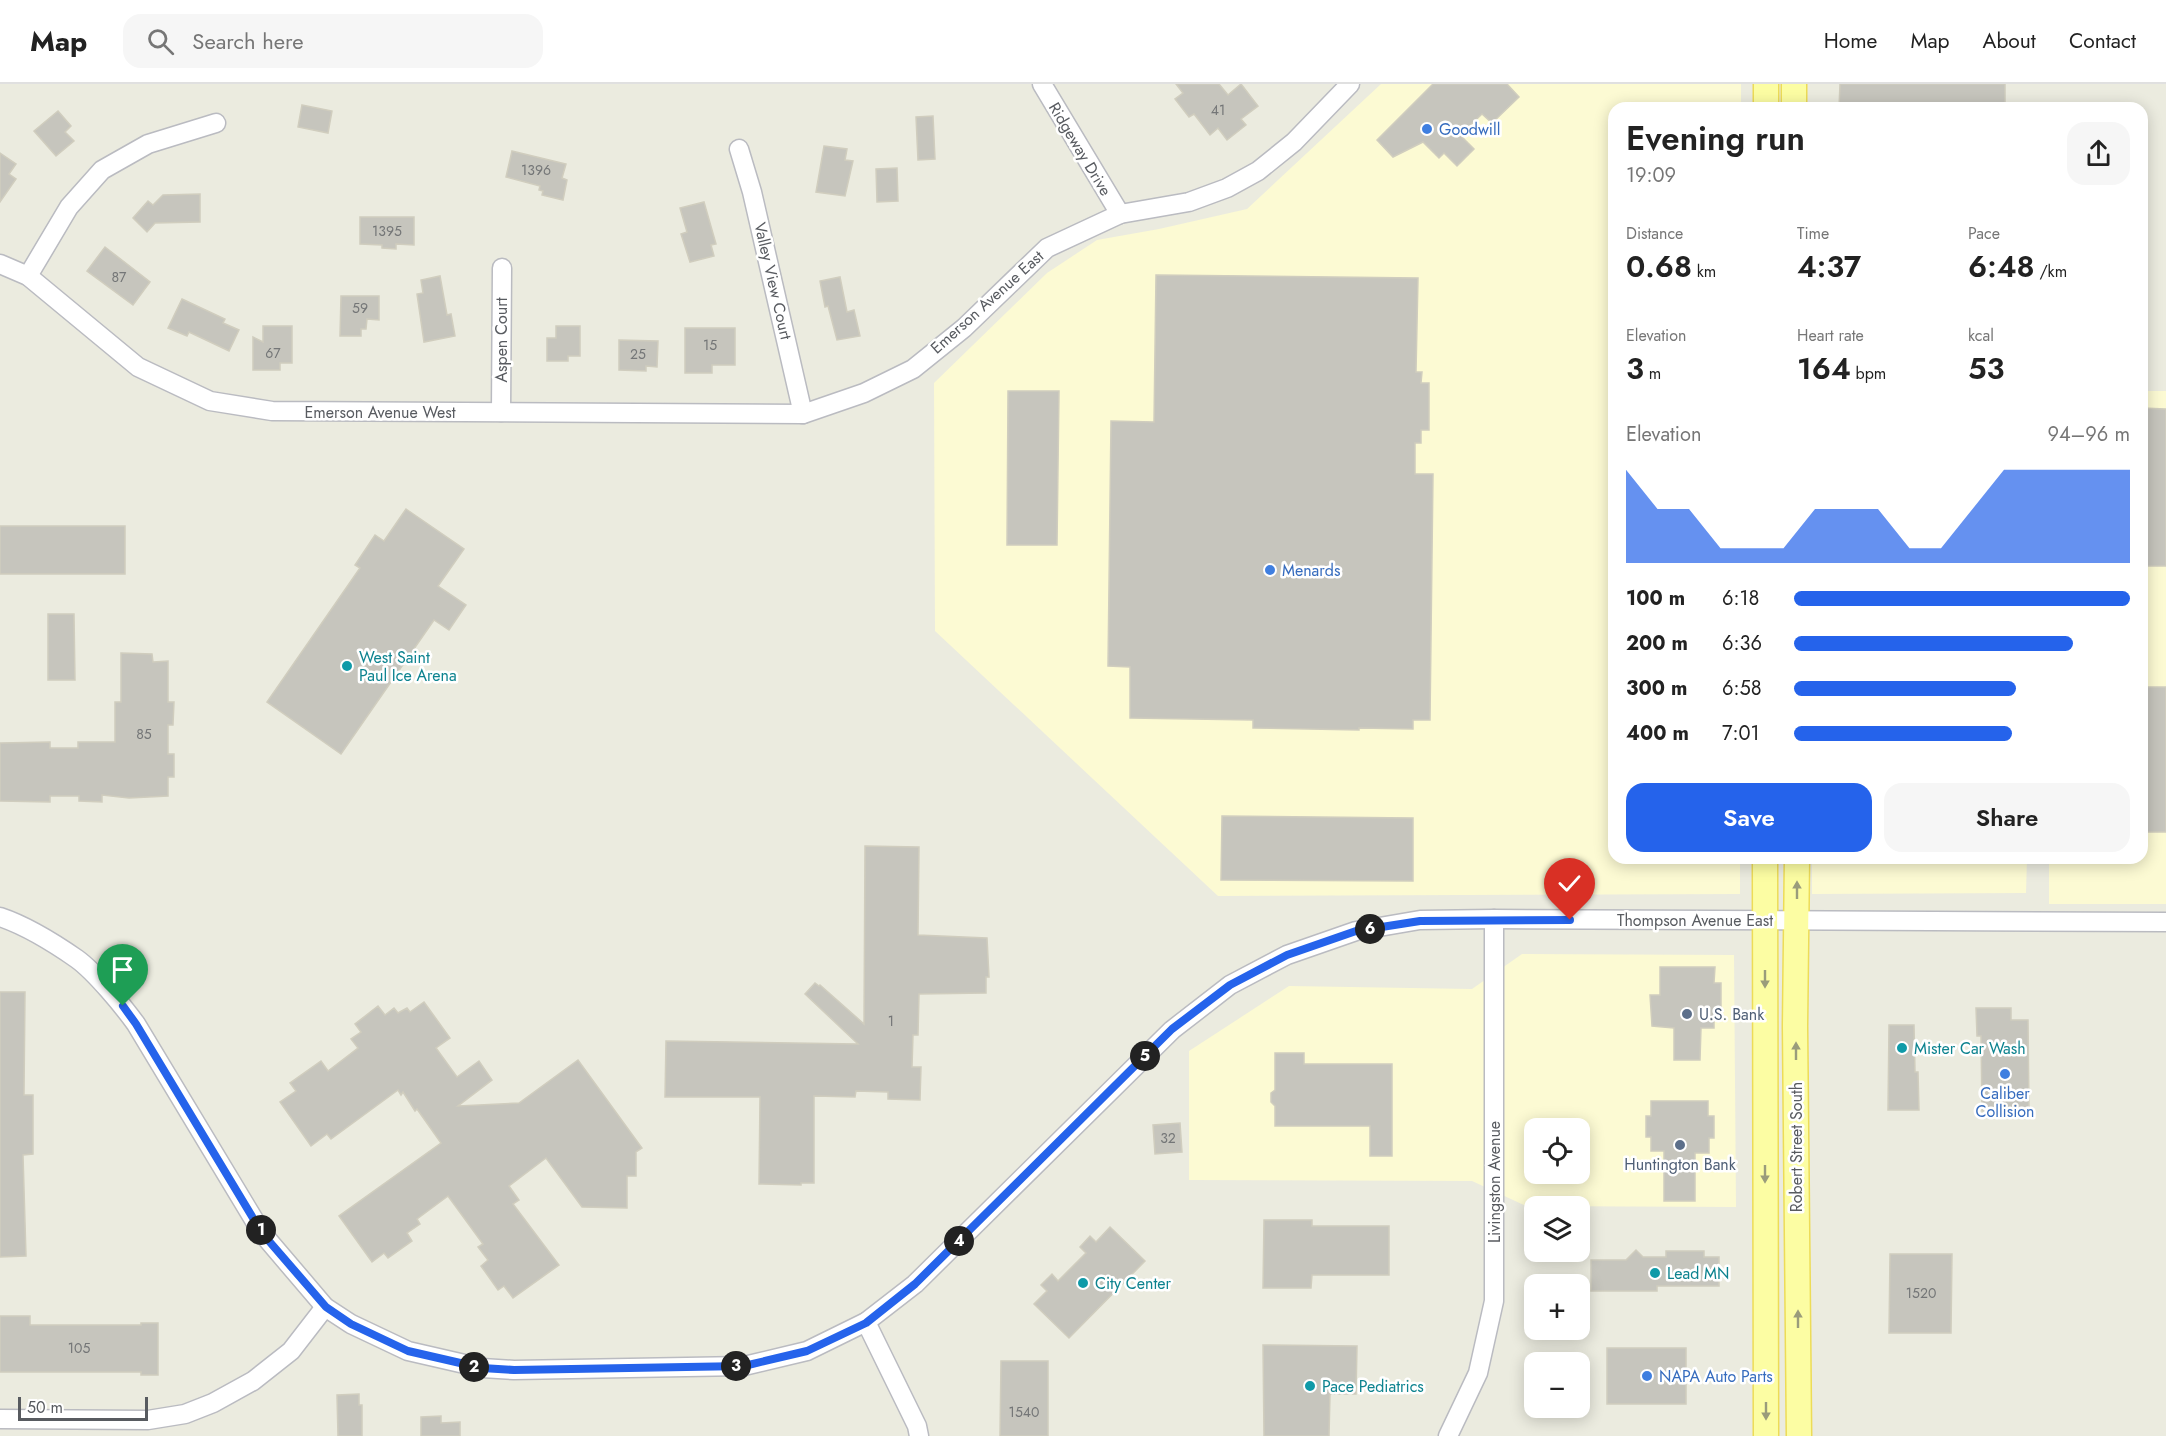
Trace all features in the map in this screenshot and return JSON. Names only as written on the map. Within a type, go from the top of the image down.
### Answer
[{"type":"main road","points":[[1766,84],[1766,102]]},
{"type":"main road","points":[[1794,84],[1794,102]]},
{"type":"main road","name":"Robert Street South","points":[[1765,864],[1766,1436]]},
{"type":"main road","name":"Robert Street South","points":[[1797,864],[1798,1436]]},
{"type":"street","name":"Ridgeway Drive","points":[[1042,84],[1120,214]]},
{"type":"street","name":"Emerson Avenue East","points":[[803,414],[864,393],[913,369],[964,328],[1047,248],[1120,214],[1189,202],[1227,189],[1258,171],[1294,142],[1350,84]]},
{"type":"street","points":[[28,276],[69,207],[102,170],[148,144],[216,123]]},
{"type":"street","name":"Valley View Court","points":[[739,149],[752,192],[803,414]]},
{"type":"street","name":"Emerson Avenue West","points":[[0,264],[28,276],[138,367],[210,401],[272,411],[803,414]]},
{"type":"street","name":"Aspen Court","points":[[501,412],[502,268]]},
{"type":"street","name":"Thompson Avenue East","points":[[0,917],[15,922],[79,960],[123,1006],[262,1233],[326,1307],[351,1324],[408,1351],[482,1368],[514,1370],[744,1366],[807,1351],[866,1323],[915,1284],[1172,1029],[1230,985],[1287,955],[1356,931],[1420,921],[1494,919],[2166,922]]},
{"type":"street","name":"Livingston Avenue","points":[[1448,1436],[1478,1373],[1494,1301],[1494,919]]},
{"type":"street","points":[[0,1419],[148,1420],[185,1414],[213,1403],[253,1381],[291,1351],[326,1307]]},
{"type":"street","points":[[866,1323],[917,1426],[919,1436]]},
{"type":"shaded area","points":[[1381,84],[1741,84],[1741,102],[1608,102],[1608,864],[1740,864],[1740,894],[1218,896],[935,631],[934,383],[1047,273],[1097,240],[1247,209]]},
{"type":"shaded area","points":[[2148,391],[2166,391],[2166,904],[2049,904],[2049,864],[2148,864]]},
{"type":"shaded area","points":[[1812,864],[2027,864],[2026,893],[1812,894]]},
{"type":"shaded area","points":[[1522,954],[1734,955],[1736,1207],[1590,1206],[1590,1196],[1524,1196],[1524,1205],[1472,1181],[1189,1180],[1189,1051],[1289,986],[1472,989]]},
{"type":"building","points":[[1176,84],[1219,84],[1228,95],[1241,84],[1258,106],[1241,119],[1246,125],[1227,140],[1218,128],[1210,135],[1194,114],[1189,117],[1175,99],[1183,93]]},
{"type":"building","name":"Goodwill","points":[[1433,84],[1507,84],[1519,97],[1492,123],[1482,114],[1460,135],[1474,149],[1457,166],[1444,153],[1439,158],[1423,142],[1393,157],[1377,140]]},
{"type":"building","points":[[1840,84],[2005,84],[2005,102],[1839,102]]},
{"type":"building","points":[[302,105],[332,111],[328,133],[298,127]]},
{"type":"building","points":[[58,111],[71,126],[65,132],[74,141],[56,156],[34,131]]},
{"type":"building","points":[[933,116],[935,159],[918,160],[916,117]]},
{"type":"building","points":[[824,146],[847,149],[845,160],[853,161],[845,196],[816,192]]},
{"type":"building","points":[[512,151],[566,164],[562,178],[567,180],[563,200],[542,195],[543,191],[539,190],[540,186],[506,177]]},
{"type":"building","points":[[0,153],[16,164],[9,174],[16,179],[0,202]]},
{"type":"building","points":[[897,168],[898,201],[877,202],[876,169]]},
{"type":"building","points":[[200,194],[200,222],[155,223],[147,232],[133,218],[148,201],[153,205],[163,195]]},
{"type":"building","points":[[704,202],[716,244],[711,245],[714,256],[690,262],[681,234],[687,232],[680,208]]},
{"type":"building","points":[[360,217],[414,217],[414,245],[396,244],[396,249],[382,248],[382,245],[360,244]]},
{"type":"building","points":[[105,247],[150,282],[133,305],[87,271]]},
{"type":"building","name":"Menards","points":[[1156,275],[1418,278],[1416,372],[1422,372],[1421,383],[1429,383],[1429,430],[1421,430],[1421,443],[1415,443],[1415,474],[1433,474],[1430,720],[1413,720],[1413,729],[1359,728],[1359,730],[1253,728],[1253,720],[1130,718],[1130,667],[1108,666],[1111,421],[1154,422]]},
{"type":"building","points":[[440,276],[447,315],[451,314],[455,336],[424,342],[417,294],[423,293],[421,280]]},
{"type":"building","points":[[840,277],[847,312],[854,310],[860,336],[837,340],[828,306],[825,307],[820,281]]},
{"type":"building","points":[[341,296],[379,296],[379,320],[367,319],[366,329],[361,329],[361,336],[340,336]]},
{"type":"building","points":[[182,299],[225,319],[223,323],[239,330],[229,351],[189,332],[187,336],[168,328]]},
{"type":"building","points":[[263,326],[292,326],[292,363],[280,363],[280,370],[253,370],[253,337],[263,342]]},
{"type":"building","points":[[556,326],[580,326],[580,356],[568,356],[568,361],[547,361],[547,338],[556,338]]},
{"type":"building","points":[[685,328],[735,328],[735,365],[712,365],[712,373],[685,373]]},
{"type":"building","points":[[619,340],[658,341],[657,367],[646,366],[646,371],[619,370]]},
{"type":"building","points":[[1008,391],[1059,391],[1057,545],[1007,545]]},
{"type":"building","points":[[2148,408],[2166,409],[2166,566],[2148,566]]},
{"type":"building","name":"West Saint Paul Ice Arena","points":[[406,509],[464,549],[438,586],[466,605],[449,630],[434,620],[341,754],[267,702],[360,568],[355,565],[375,535],[384,541]]},
{"type":"building","points":[[0,526],[125,526],[125,574],[0,574]]},
{"type":"building","points":[[48,614],[74,614],[75,680],[48,680]]},
{"type":"building","points":[[121,653],[152,654],[153,662],[168,661],[168,702],[174,702],[173,725],[168,725],[168,754],[174,754],[174,777],[168,777],[168,796],[129,798],[102,795],[102,802],[79,801],[79,796],[50,796],[50,802],[0,801],[0,743],[50,742],[50,748],[78,748],[78,742],[115,742],[115,702],[121,702]]},
{"type":"building","points":[[2148,687],[2166,687],[2166,832],[2148,832]]},
{"type":"building","points":[[1222,816],[1413,818],[1413,881],[1221,880]]},
{"type":"building","points":[[865,846],[919,847],[918,935],[987,938],[989,977],[986,977],[986,993],[919,994],[918,1035],[913,1035],[912,1067],[921,1067],[920,1100],[888,1099],[888,1092],[856,1091],[855,1097],[814,1096],[814,1183],[759,1184],[760,1097],[665,1097],[666,1041],[858,1044],[805,994],[815,983],[820,985],[864,1024]]},
{"type":"building","name":"U.S. Bank","points":[[1660,967],[1715,967],[1714,983],[1721,983],[1721,1019],[1714,1019],[1714,1028],[1701,1028],[1700,1060],[1674,1060],[1674,1028],[1652,1026],[1650,995],[1660,995]]},
{"type":"building","points":[[0,992],[25,992],[24,1095],[33,1095],[33,1154],[23,1155],[26,1256],[0,1257]]},
{"type":"building","points":[[424,1002],[450,1038],[436,1048],[457,1077],[479,1061],[492,1080],[458,1106],[519,1103],[578,1060],[642,1148],[636,1152],[636,1176],[627,1176],[627,1208],[582,1207],[546,1158],[509,1186],[519,1200],[513,1204],[559,1265],[513,1298],[504,1286],[498,1290],[481,1266],[488,1260],[478,1247],[483,1244],[448,1196],[417,1219],[420,1224],[407,1233],[412,1241],[388,1258],[384,1253],[372,1262],[339,1216],[441,1143],[403,1092],[401,1095],[398,1090],[331,1139],[327,1134],[311,1146],[280,1102],[296,1091],[290,1083],[321,1061],[328,1071],[358,1048],[351,1039],[361,1032],[355,1024],[378,1006],[385,1015],[394,1008],[398,1013],[407,1008],[410,1012]]},
{"type":"building","name":"Caliber Collision","points":[[1976,1008],[2011,1008],[2011,1020],[2028,1020],[2029,1111],[1982,1111],[1981,1036],[1977,1036]]},
{"type":"building","name":"Mister Car Wash","points":[[1889,1025],[1914,1025],[1919,1110],[1888,1110]]},
{"type":"building","points":[[1275,1053],[1304,1053],[1304,1064],[1392,1064],[1392,1156],[1370,1156],[1370,1126],[1275,1126],[1275,1106],[1271,1102],[1271,1093],[1275,1090]]},
{"type":"building","name":"Huntington Bank","points":[[1651,1101],[1708,1101],[1708,1116],[1714,1116],[1714,1138],[1709,1138],[1709,1153],[1695,1153],[1695,1201],[1664,1201],[1664,1151],[1651,1151],[1651,1137],[1646,1137],[1646,1116],[1651,1116]]},
{"type":"building","points":[[1180,1123],[1182,1152],[1155,1154],[1153,1125]]},
{"type":"building","points":[[1264,1220],[1312,1220],[1312,1226],[1389,1226],[1389,1275],[1312,1275],[1311,1288],[1263,1288]]},
{"type":"building","name":"City Center","points":[[1110,1227],[1145,1261],[1069,1338],[1034,1304],[1047,1291],[1041,1285],[1052,1274],[1058,1281],[1086,1253],[1080,1247],[1090,1236],[1096,1242]]},
{"type":"building","name":"Lead MN","points":[[1636,1250],[1643,1257],[1666,1257],[1666,1251],[1704,1251],[1704,1257],[1719,1257],[1719,1286],[1657,1286],[1657,1291],[1591,1291],[1591,1260],[1626,1260]]},
{"type":"building","points":[[1890,1254],[1952,1254],[1951,1333],[1889,1333]]},
{"type":"building","points":[[0,1316],[30,1316],[30,1325],[158,1323],[158,1375],[141,1375],[141,1372],[0,1372]]},
{"type":"building","name":"Pace Pediatrics","points":[[1263,1345],[1357,1346],[1356,1394],[1330,1394],[1329,1436],[1264,1436]]},
{"type":"building","name":"NAPA Auto Parts","points":[[1607,1348],[1686,1348],[1686,1404],[1607,1404]]},
{"type":"building","points":[[1001,1361],[1048,1361],[1048,1436],[1000,1436]]},
{"type":"building","points":[[359,1394],[359,1405],[362,1405],[362,1436],[338,1436],[337,1395]]},
{"type":"building","points":[[441,1416],[441,1423],[460,1422],[460,1436],[421,1436],[421,1417]]},
{"type":"place","name":"Goodwill","points":[[1427,129]]},
{"type":"place","name":"Menards","points":[[1270,570]]},
{"type":"place","name":"West Saint Paul Ice Arena","points":[[347,666]]},
{"type":"place","name":"U.S. Bank","points":[[1687,1014]]},
{"type":"place","name":"Mister Car Wash","points":[[1902,1048]]},
{"type":"place","name":"Caliber Collision","points":[[2005,1074]]},
{"type":"place","name":"Huntington Bank","points":[[1680,1145]]},
{"type":"place","name":"Lead MN","points":[[1655,1273]]},
{"type":"place","name":"City Center","points":[[1083,1283]]},
{"type":"place","name":"NAPA Auto Parts","points":[[1647,1376]]},
{"type":"place","name":"Pace Pediatrics","points":[[1310,1386]]},
{"type":"route","points":[[123,1006],[262,1233],[326,1307],[351,1324],[408,1351],[447,1362],[482,1368],[514,1370],[744,1366],[807,1351],[866,1323],[915,1284],[1172,1029],[1230,985],[1287,955],[1356,931],[1420,921],[1570,920]]}]
